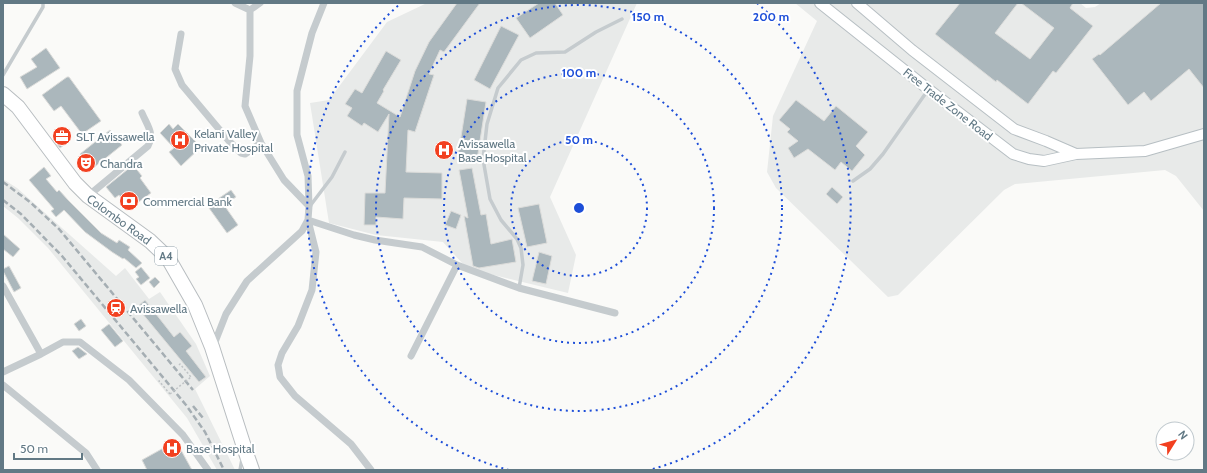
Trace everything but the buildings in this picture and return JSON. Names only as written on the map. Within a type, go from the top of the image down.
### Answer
[{"type":"highway","name":"Colombo Road","points":[[3,94],[18,107],[75,183],[88,196],[150,241],[168,258],[195,305],[212,347],[252,470]]},
{"type":"street","points":[[235,3],[255,6],[245,106],[261,143],[284,180],[309,206]]},
{"type":"street","points":[[324,3],[312,33],[297,91],[298,136],[308,176],[308,220],[316,252],[312,290],[298,326],[278,365],[280,377],[295,396],[352,444],[372,470]]},
{"type":"street","name":"Free Trade Zone Road","points":[[820,3],[1013,154],[1029,159],[1044,160],[1076,154],[1145,151],[1204,134]]},
{"type":"street","name":"Free Trade Zone Road","points":[[857,3],[912,50],[1014,129],[1076,154]]},
{"type":"street","points":[[181,34],[175,69],[182,85],[241,153],[246,154],[261,143]]},
{"type":"street","points":[[88,196],[152,141],[152,136],[142,113]]},
{"type":"street","points":[[212,347],[226,314],[247,281],[302,231],[308,220]]},
{"type":"street","points":[[308,220],[354,235],[422,247],[457,265],[518,288],[615,313]]},
{"type":"street","points":[[411,356],[457,265]]},
{"type":"street","points":[[3,286],[41,354]]},
{"type":"street","points":[[3,372],[63,342],[80,342],[128,380],[183,435],[208,470]]},
{"type":"street","points":[[3,385],[86,453],[97,470]]},
{"type":"lane","points":[[3,75],[43,7],[43,3]]},
{"type":"lane","points":[[518,288],[522,265],[521,248],[517,239],[501,220],[490,199],[484,159],[488,124],[498,88],[521,60],[536,53],[565,52],[596,32],[622,19]]},
{"type":"lane","points":[[853,181],[870,169],[883,154],[928,89]]},
{"type":"lane","points":[[309,206],[332,177],[345,152]]},
{"type":"lane","points":[[240,470],[245,450]]},
{"type":"path","points":[[160,381],[170,394],[190,377],[180,364],[179,365]]},
{"type":"shaded area","name":"Avissawella Base Hospital","points":[[427,3],[637,3],[550,197],[576,255],[568,293],[473,270],[462,263],[443,242],[376,235],[329,223],[310,103],[329,100],[387,22]]},
{"type":"shaded area","points":[[795,3],[1080,3],[1086,8],[1095,7],[1101,3],[1204,3],[1204,211],[1176,176],[1165,170],[1015,184],[1004,190],[898,295],[888,297],[776,188],[767,172],[773,116],[817,21]]},
{"type":"shaded area","points":[[3,179],[17,188],[116,276],[125,268],[149,299],[160,292],[196,344],[210,376],[195,389],[235,470],[217,470],[187,418],[48,248],[18,218],[3,206]]},
{"type":"railway","points":[[3,182],[30,202],[59,229],[193,390]]},
{"type":"railway","points":[[3,200],[21,214],[62,256],[186,405],[205,432],[224,470]]},
{"type":"railway","points":[[193,406],[203,418]]},
{"type":"place","name":"SLT Avissawella","points":[[62,136]]},
{"type":"place","name":"Kelani Valley Private Hospital","points":[[180,140]]},
{"type":"place","name":"Avissawella Base Hospital","points":[[444,150]]},
{"type":"place","name":"Chandra","points":[[86,163]]},
{"type":"place","name":"Commercial Bank","points":[[129,201]]},
{"type":"place","name":"Avissawella","points":[[116,308]]},
{"type":"place","name":"Base Hospital","points":[[172,448]]}]
